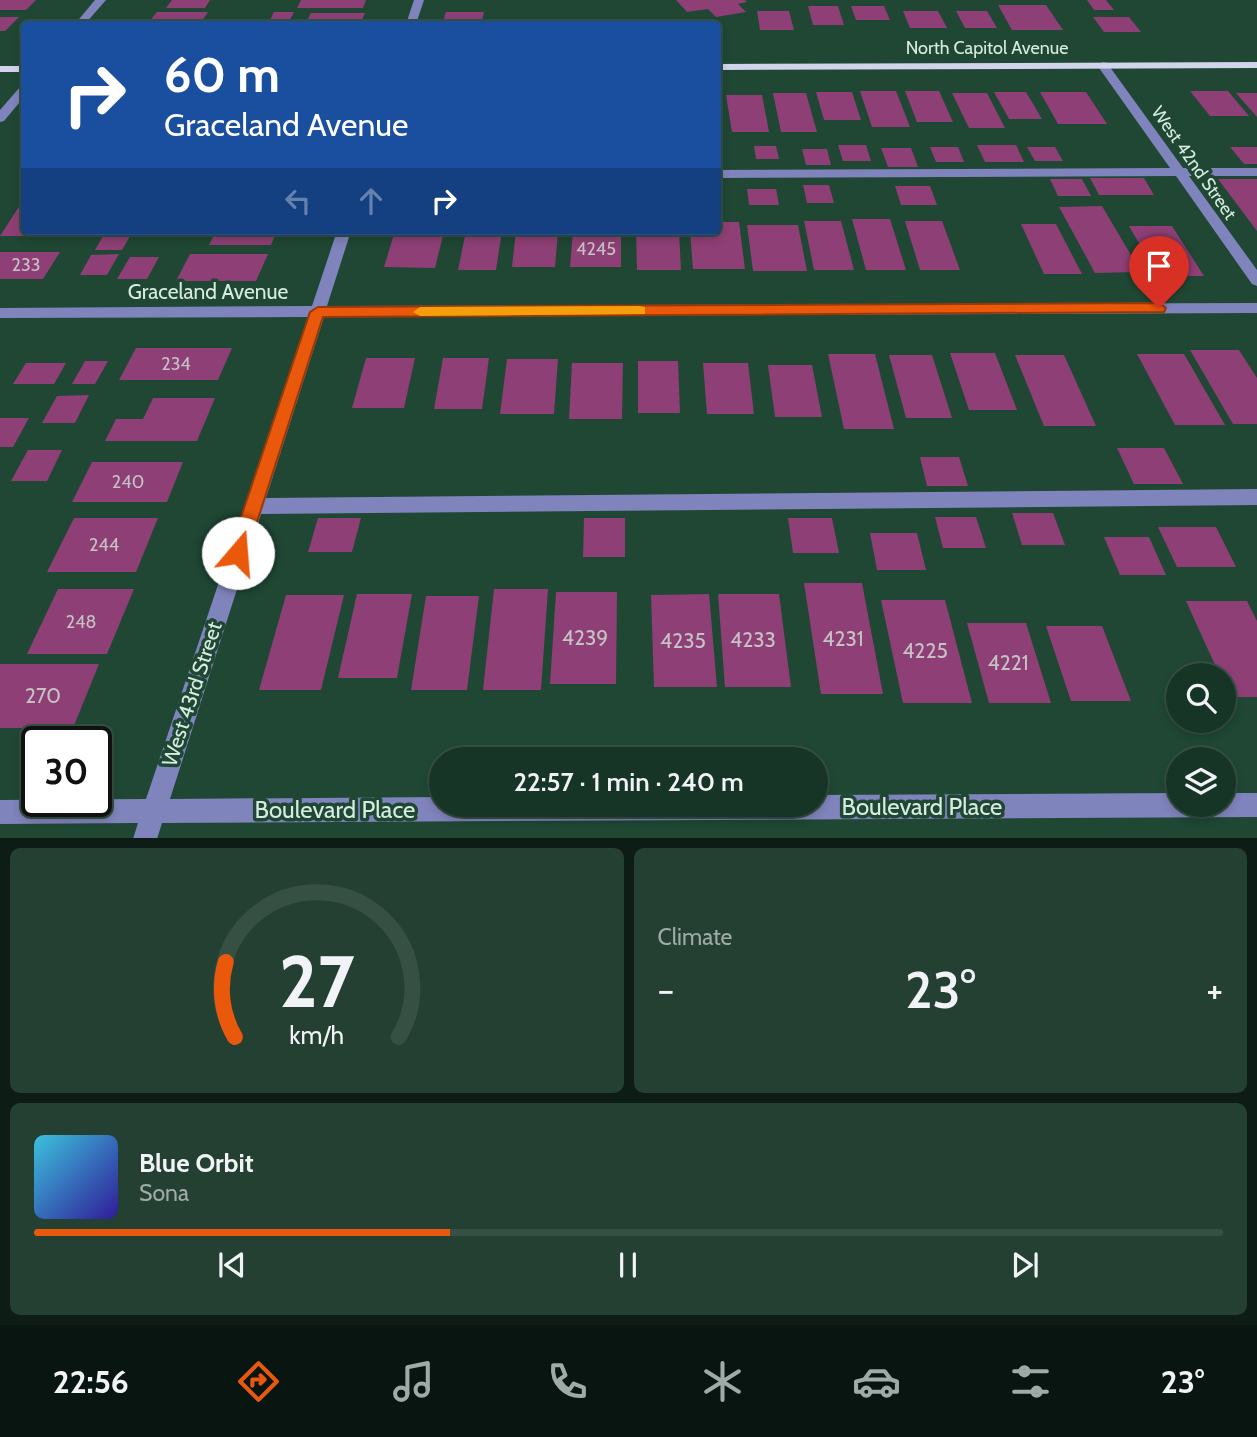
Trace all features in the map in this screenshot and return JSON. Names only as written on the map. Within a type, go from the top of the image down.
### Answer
[{"type":"main road","name":"North Capitol Avenue","points":[[721,67],[1257,65]]},
{"type":"main road","points":[[0,69],[21,69]]},
{"type":"street","points":[[82,21],[100,0]]},
{"type":"street","points":[[412,21],[419,0]]},
{"type":"street","name":"West 42nd Street","points":[[1102,65],[1257,281]]},
{"type":"street","points":[[0,118],[21,94]]},
{"type":"street","points":[[721,173],[1257,172]]},
{"type":"street","name":"West 43rd Street","points":[[145,838],[343,235]]},
{"type":"street","name":"Graceland Avenue","points":[[0,313],[1257,308]]},
{"type":"street","points":[[254,506],[1257,497]]},
{"type":"street","name":"Boulevard Place","points":[[0,812],[1257,805]]},
{"type":"building","points":[[0,0],[36,0],[26,10],[0,10]]},
{"type":"building","points":[[172,0],[210,0],[205,8],[166,8]]},
{"type":"building","points":[[301,0],[366,0],[363,8],[297,8]]},
{"type":"building","points":[[676,0],[747,2],[738,4],[746,12],[716,17],[708,9],[687,12]]},
{"type":"building","points":[[1087,0],[1106,0],[1114,10],[1094,10]]},
{"type":"building","points":[[998,5],[1046,5],[1063,30],[1012,30]]},
{"type":"building","points":[[808,6],[838,6],[844,25],[813,25]]},
{"type":"building","points":[[851,6],[884,6],[890,20],[856,20]]},
{"type":"building","points":[[757,11],[789,11],[794,30],[760,30]]},
{"type":"building","points":[[903,11],[938,11],[947,28],[910,28]]},
{"type":"building","points":[[956,11],[987,11],[997,28],[965,28]]},
{"type":"building","points":[[157,12],[208,12],[202,21],[150,21]]},
{"type":"building","points":[[274,12],[294,12],[290,21],[270,21]]},
{"type":"building","points":[[446,12],[484,12],[482,21],[443,21]]},
{"type":"building","points":[[311,13],[365,13],[361,21],[307,21]]},
{"type":"building","points":[[0,17],[19,17],[5,31],[0,31]]},
{"type":"building","points":[[1093,17],[1129,17],[1141,32],[1104,32]]},
{"type":"building","points":[[599,20],[639,21],[599,21]]},
{"type":"building","points":[[860,91],[896,91],[910,127],[872,127]]},
{"type":"building","points":[[905,91],[939,91],[953,122],[917,122]]},
{"type":"building","points":[[1190,91],[1228,91],[1249,116],[1210,116]]},
{"type":"building","points":[[816,92],[852,92],[861,120],[824,120]]},
{"type":"building","points":[[994,92],[1026,92],[1042,119],[1009,119]]},
{"type":"building","points":[[1040,92],[1086,92],[1107,124],[1058,124]]},
{"type":"building","points":[[773,93],[806,93],[817,132],[781,132]]},
{"type":"building","points":[[952,93],[987,93],[1005,128],[969,128]]},
{"type":"building","points":[[1236,93],[1257,93],[1257,117]]},
{"type":"building","points":[[726,95],[762,95],[769,132],[732,132]]},
{"type":"building","points":[[838,145],[866,145],[871,161],[843,161]]},
{"type":"building","points":[[977,145],[1016,145],[1024,162],[985,162]]},
{"type":"building","points":[[754,146],[776,146],[779,159],[756,159]]},
{"type":"building","points":[[930,147],[958,147],[964,162],[936,162]]},
{"type":"building","points":[[1027,147],[1055,147],[1063,161],[1035,161]]},
{"type":"building","points":[[1230,147],[1257,147],[1257,164],[1244,164]]},
{"type":"building","points":[[881,148],[911,148],[918,167],[888,167]]},
{"type":"building","points":[[802,149],[827,149],[831,165],[806,165]]},
{"type":"building","points":[[1090,178],[1144,178],[1154,195],[1099,195]]},
{"type":"building","points":[[1050,179],[1082,179],[1091,196],[1058,196]]},
{"type":"building","points":[[1218,179],[1257,179],[1257,231]]},
{"type":"building","points":[[803,185],[829,185],[834,203],[807,203]]},
{"type":"building","points":[[895,186],[930,186],[937,205],[901,205]]},
{"type":"building","points":[[747,189],[776,189],[779,205],[749,205]]},
{"type":"building","points":[[21,204],[21,235],[63,235],[62,236],[0,236]]},
{"type":"building","points":[[1102,206],[1141,272],[1095,273],[1059,207]]},
{"type":"building","points":[[852,219],[890,219],[906,270],[866,270]]},
{"type":"building","points":[[804,221],[841,221],[854,270],[814,270]]},
{"type":"building","points":[[905,221],[942,221],[960,270],[920,270]]},
{"type":"building","points":[[721,222],[739,222],[745,269],[693,269],[690,235],[721,235]]},
{"type":"building","points":[[1021,224],[1056,224],[1082,274],[1044,274]]},
{"type":"building","points":[[747,225],[798,225],[807,271],[753,271]]},
{"type":"building","points":[[1129,226],[1172,226],[1204,276],[1158,276]]},
{"type":"building","points":[[104,235],[131,235],[122,250],[95,250]]},
{"type":"building","points":[[214,235],[275,235],[271,245],[209,245]]},
{"type":"building","points":[[394,235],[443,235],[435,268],[384,267]]},
{"type":"building","points":[[465,235],[501,235],[496,270],[458,270]]},
{"type":"building","points":[[516,235],[558,235],[555,267],[512,267]]},
{"type":"building","points":[[573,235],[621,235],[621,267],[570,267]]},
{"type":"building","points":[[636,235],[679,235],[681,270],[637,270]]},
{"type":"building","points":[[0,252],[60,252],[43,279],[0,279]]},
{"type":"building","points":[[119,254],[107,275],[80,275],[91,255]]},
{"type":"building","points":[[190,254],[268,254],[256,281],[176,281]]},
{"type":"building","points":[[130,257],[159,257],[147,279],[117,279]]},
{"type":"building","points":[[136,348],[232,348],[218,380],[119,380]]},
{"type":"building","points":[[1190,350],[1239,350],[1257,378],[1257,424],[1233,424]]},
{"type":"building","points":[[950,353],[995,353],[1017,410],[969,410]]},
{"type":"building","points":[[828,354],[875,354],[894,429],[844,429]]},
{"type":"building","points":[[1137,354],[1184,354],[1225,425],[1175,425]]},
{"type":"building","points":[[889,355],[932,355],[952,418],[906,418]]},
{"type":"building","points":[[1015,355],[1064,355],[1096,426],[1044,426]]},
{"type":"building","points":[[366,358],[415,358],[404,408],[352,408]]},
{"type":"building","points":[[443,358],[489,358],[482,409],[434,409]]},
{"type":"building","points":[[507,359],[558,359],[554,414],[500,414]]},
{"type":"building","points":[[85,361],[108,361],[95,384],[72,384]]},
{"type":"building","points":[[638,361],[678,361],[680,413],[638,413]]},
{"type":"building","points":[[26,363],[66,363],[54,384],[13,384]]},
{"type":"building","points":[[572,363],[623,363],[622,419],[569,419]]},
{"type":"building","points":[[703,363],[748,363],[754,414],[707,414]]},
{"type":"building","points":[[768,365],[812,365],[822,417],[775,417]]},
{"type":"building","points":[[89,395],[75,423],[42,423],[57,396]]},
{"type":"building","points":[[153,398],[215,398],[197,441],[105,441],[116,419],[143,419]]},
{"type":"building","points":[[0,418],[29,418],[13,447],[0,447]]},
{"type":"building","points":[[1117,448],[1164,448],[1183,484],[1134,484]]},
{"type":"building","points":[[28,450],[62,450],[47,481],[11,481]]},
{"type":"building","points":[[920,457],[959,457],[968,486],[927,486]]},
{"type":"building","points":[[92,462],[183,462],[167,502],[72,502]]},
{"type":"building","points":[[1012,513],[1053,513],[1065,545],[1022,545]]},
{"type":"building","points":[[935,517],[976,517],[986,548],[943,548]]},
{"type":"building","points":[[74,518],[158,518],[136,572],[47,572]]},
{"type":"building","points":[[318,518],[361,518],[352,552],[308,552]]},
{"type":"building","points":[[584,518],[625,518],[625,557],[583,557]]},
{"type":"building","points":[[788,518],[832,518],[839,553],[793,553]]},
{"type":"building","points":[[1158,527],[1216,527],[1236,567],[1177,567]]},
{"type":"building","points":[[870,533],[917,533],[926,570],[877,570]]},
{"type":"building","points":[[1104,537],[1149,537],[1166,575],[1120,575]]},
{"type":"building","points":[[804,583],[862,583],[883,694],[821,694]]},
{"type":"building","points":[[58,589],[134,589],[107,654],[27,654]]},
{"type":"building","points":[[494,589],[548,589],[541,690],[483,690]]},
{"type":"building","points":[[556,592],[617,592],[616,684],[550,684]]},
{"type":"building","points":[[357,594],[412,594],[397,678],[338,678]]},
{"type":"building","points":[[709,594],[717,687],[654,687],[651,595]]},
{"type":"building","points":[[718,594],[779,594],[791,687],[725,687]]},
{"type":"building","points":[[286,595],[344,595],[321,690],[259,690]]},
{"type":"building","points":[[426,596],[479,596],[467,690],[411,690]]},
{"type":"building","points":[[881,600],[945,600],[972,703],[903,703]]},
{"type":"building","points":[[1186,601],[1247,601],[1257,621],[1257,697],[1236,697],[1236,663],[1214,663]]},
{"type":"building","points":[[967,623],[1026,623],[1051,703],[989,703]]},
{"type":"building","points":[[1046,626],[1102,626],[1131,701],[1071,701]]},
{"type":"building","points":[[0,664],[99,664],[74,726],[0,728]]},
{"type":"slow traffic","points":[[420,312],[640,311]]},
{"type":"route","points":[[238,553],[318,312],[1159,308]]}]
